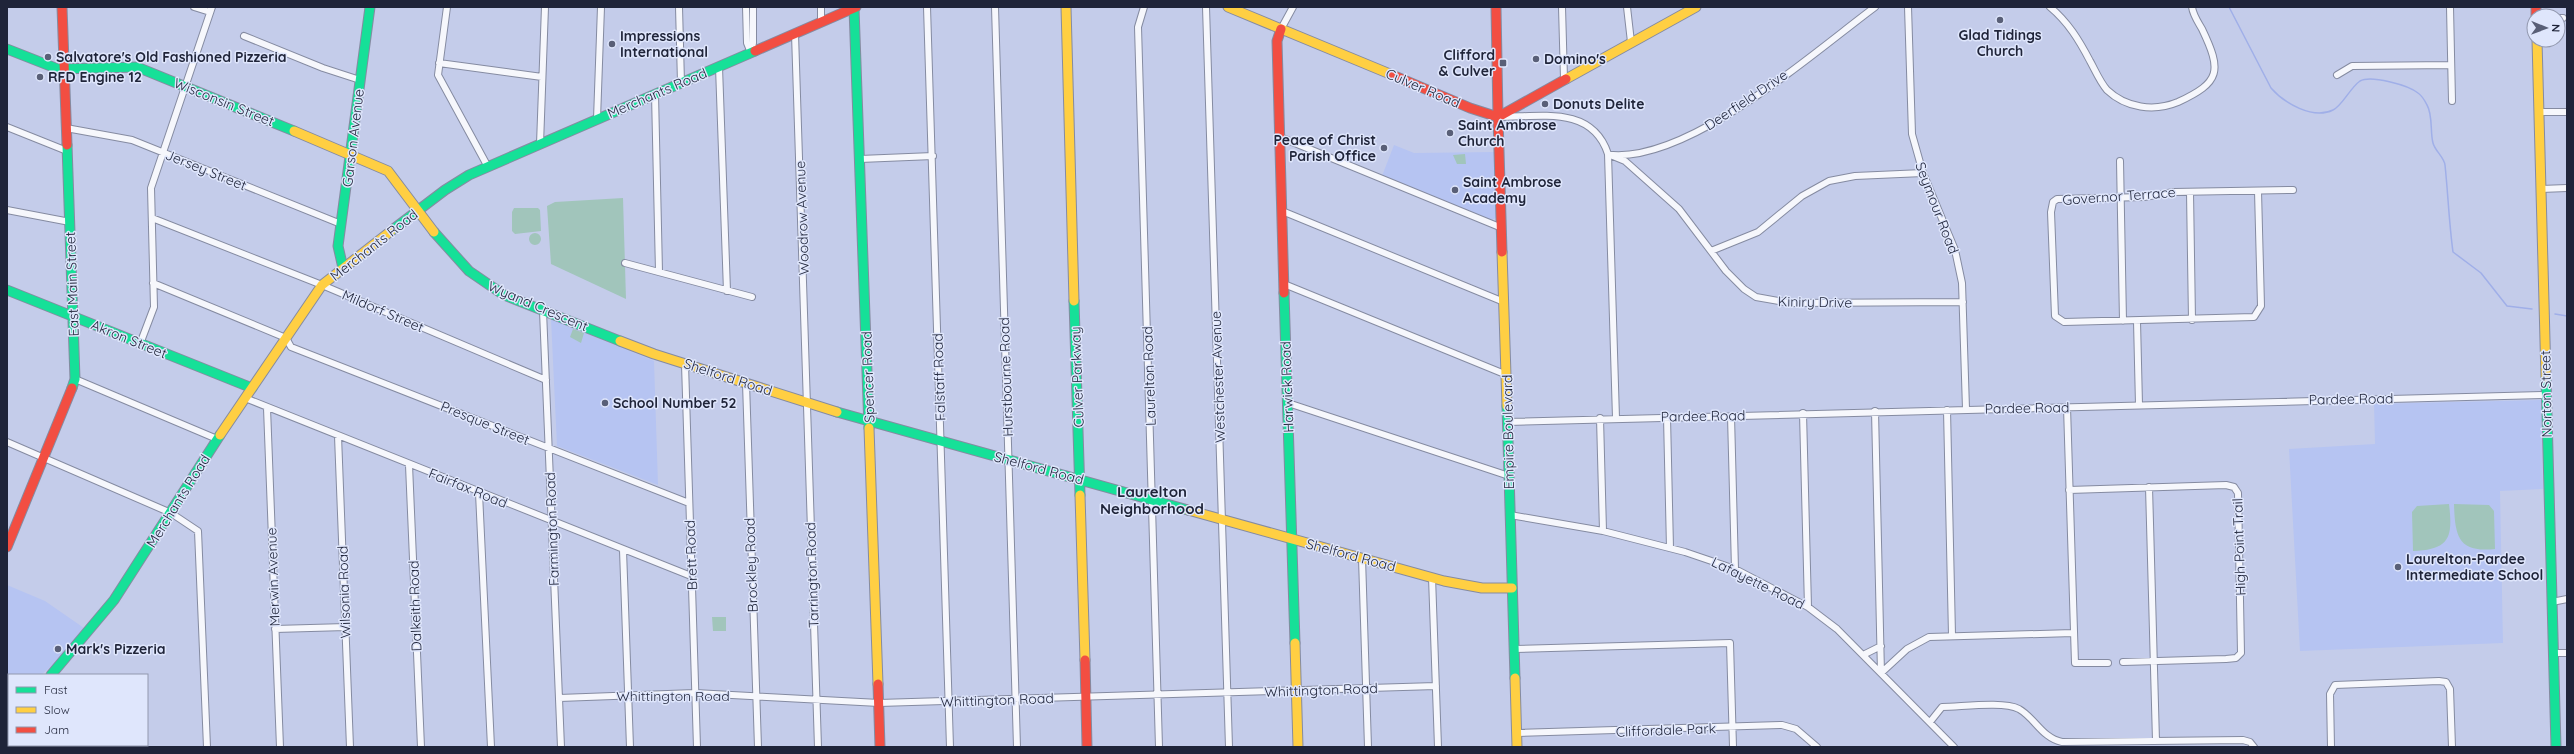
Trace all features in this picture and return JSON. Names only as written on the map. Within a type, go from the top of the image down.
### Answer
[{"type":"street","name":"East Main Street","points":[[7,547],[73,389],[75,379],[62,7]]},
{"type":"street","points":[[140,344],[154,307],[151,188],[211,10],[194,7]]},
{"type":"street","points":[[447,7],[438,75],[488,167]]},
{"type":"street","points":[[540,144],[545,7]]},
{"type":"street","points":[[597,119],[601,7]]},
{"type":"street","points":[[679,7],[681,83]]},
{"type":"street","points":[[746,7],[747,44],[751,53]]},
{"type":"street","points":[[751,53],[754,43],[753,7]]},
{"type":"street","points":[[821,7],[821,22]]},
{"type":"street","name":"Merchants Road","points":[[52,674],[114,600],[217,439],[322,285],[460,180],[855,7]]},
{"type":"street","name":"Spencer Road","points":[[855,7],[880,747]]},
{"type":"street","name":"Falstaff Road","points":[[927,7],[933,156],[950,747]]},
{"type":"street","name":"Hurstbourne Road","points":[[995,7],[1017,747]]},
{"type":"street","name":"Culver Parkway","points":[[1066,7],[1087,747]]},
{"type":"street","name":"Laurelton Road","points":[[1144,7],[1138,27],[1153,500],[1159,747]]},
{"type":"street","name":"Westchester Avenue","points":[[1206,7],[1229,747]]},
{"type":"street","name":"Culver Road","points":[[1228,7],[1470,108],[1498,117]]},
{"type":"street","points":[[1281,29],[1293,7]]},
{"type":"street","points":[[1562,7],[1564,79]]},
{"type":"street","points":[[1627,7],[1631,42]]},
{"type":"street","points":[[1498,117],[1696,7]]},
{"type":"street","name":"Deerfield Drive","points":[[1608,154],[1628,155],[1642,152],[1665,145],[1714,123],[1752,99],[1875,7]]},
{"type":"street","name":"Seymour Road","points":[[1908,7],[1911,124],[1914,146],[1923,173],[1955,250],[1963,302],[1966,409]]},
{"type":"street","points":[[2050,7],[2075,34],[2107,89],[2124,101],[2150,108],[2170,105],[2197,94],[2209,84],[2214,74],[2214,54],[2192,7]]},
{"type":"street","points":[[2450,7],[2452,101]]},
{"type":"street","name":"Garson Avenue","points":[[343,268],[338,246],[360,80],[367,8]]},
{"type":"street","name":"Empire Boulevard","points":[[1494,8],[1517,747]]},
{"type":"street","name":"Harwick Road","points":[[1281,29],[1277,41],[1298,747]]},
{"type":"street","name":"Woodrow Avenue","points":[[795,34],[807,402]]},
{"type":"street","points":[[244,36],[323,68],[360,80]]},
{"type":"street","name":"Norton Street","points":[[2537,48],[2556,747]]},
{"type":"street","name":"Wisconsin Street","points":[[7,49],[55,68],[137,67],[351,153],[384,168],[419,210]]},
{"type":"street","points":[[439,63],[542,77]]},
{"type":"street","points":[[2336,75],[2352,66],[2451,65]]},
{"type":"street","points":[[719,67],[727,291]]},
{"type":"street","points":[[655,94],[660,272]]},
{"type":"street","points":[[2539,112],[2567,112]]},
{"type":"street","points":[[1498,117],[1564,117],[1578,120],[1597,134],[1608,154],[1616,418]]},
{"type":"street","points":[[7,127],[67,151]]},
{"type":"street","name":"Jersey Street","points":[[66,128],[132,140],[341,224]]},
{"type":"street","points":[[1280,137],[1502,228]]},
{"type":"street","name":"Kiniry Drive","points":[[1608,154],[1625,161],[1666,196],[1686,217],[1738,285],[1750,294],[1768,300],[1790,303],[1963,302]]},
{"type":"street","points":[[860,159],[933,156]]},
{"type":"street","points":[[2120,161],[2123,321]]},
{"type":"street","points":[[1711,251],[1758,232],[1802,196],[1829,181],[1855,176],[1923,173]]},
{"type":"street","points":[[2541,189],[2567,188]]},
{"type":"street","name":"Governor Terrace","points":[[2258,191],[2261,306],[2259,312],[2247,319],[2064,322],[2057,319],[2053,312],[2051,206],[2057,199],[2120,197],[2190,192],[2294,190]]},
{"type":"street","points":[[2190,192],[2192,320]]},
{"type":"street","points":[[7,210],[70,222]]},
{"type":"street","name":"Wyand Crescent","points":[[419,210],[454,256],[478,279],[504,294],[543,311],[661,356]]},
{"type":"street","points":[[1282,211],[1504,302]]},
{"type":"street","name":"Mildorf Street","points":[[152,218],[322,285],[546,380]]},
{"type":"street","points":[[625,263],[752,297]]},
{"type":"street","name":"Presque Street","points":[[153,283],[286,338],[291,347],[689,503]]},
{"type":"street","points":[[1284,284],[1506,375]]},
{"type":"street","name":"Akron Street","points":[[7,290],[252,388]]},
{"type":"street","name":"Farmington Road","points":[[543,311],[561,747]]},
{"type":"street","points":[[2137,321],[2139,405]]},
{"type":"street","name":"Shelford Road","points":[[661,356],[870,422],[1222,520],[1468,586],[1512,588]]},
{"type":"street","name":"Brett Road","points":[[685,364],[697,747]]},
{"type":"street","points":[[75,379],[217,439]]},
{"type":"street","name":"Brockley Road","points":[[746,383],[758,747]]},
{"type":"street","name":"Pardee Road","points":[[1508,422],[1600,418],[1732,416],[2546,395]]},
{"type":"street","name":"Fairfax Road","points":[[245,398],[409,465],[691,576]]},
{"type":"street","name":"Tarrington Road","points":[[807,402],[818,747]]},
{"type":"street","points":[[1288,403],[1509,476]]},
{"type":"street","points":[[2067,407],[2075,663],[2108,663]]},
{"type":"street","name":"Merwin Avenue","points":[[267,408],[280,747]]},
{"type":"street","points":[[1947,410],[1952,635]]},
{"type":"street","points":[[1875,412],[1881,673]]},
{"type":"street","points":[[1803,413],[1808,607]]},
{"type":"street","points":[[1732,416],[1735,569]]},
{"type":"street","points":[[1667,417],[1670,548]]},
{"type":"street","points":[[1600,418],[1604,531]]},
{"type":"street","name":"Wilsonia Road","points":[[338,436],[350,747]]},
{"type":"street","points":[[7,442],[170,513],[198,531],[207,747]]},
{"type":"street","name":"Dalkeith Road","points":[[409,465],[421,747]]},
{"type":"street","name":"High Point Trail","points":[[2069,490],[2226,485],[2237,490],[2243,644],[2239,655],[2232,659],[2123,662]]},
{"type":"street","points":[[2150,487],[2156,742]]},
{"type":"street","points":[[480,493],[491,747]]},
{"type":"street","name":"Lafayette Road","points":[[1510,515],[1604,531],[1670,548],[1735,569],[1808,607],[1838,629],[1954,747]]},
{"type":"street","points":[[623,550],[630,747]]},
{"type":"street","points":[[1362,558],[1368,747]]},
{"type":"street","points":[[1432,577],[1438,747]]},
{"type":"street","points":[[2552,602],[2567,598]]},
{"type":"street","points":[[275,630],[346,627]]},
{"type":"street","points":[[1881,673],[1907,649],[1919,642],[1936,636],[2073,633]]},
{"type":"street","points":[[1514,649],[1730,643],[1733,747]]},
{"type":"street","points":[[1863,655],[1881,646]]},
{"type":"street","points":[[2553,653],[2567,653]]},
{"type":"street","points":[[2331,747],[2330,694],[2335,685],[2343,683],[2442,681],[2448,684],[2450,689],[2452,747]]},
{"type":"street","name":"Whittington Road","points":[[559,698],[695,693],[879,703],[1436,686]]},
{"type":"street","points":[[1930,722],[1942,707],[2008,706],[2024,713],[2051,739],[2082,745],[2243,740],[2250,742],[2254,747]]},
{"type":"street","name":"Cliffordale Park","points":[[1516,733],[1788,726],[1801,731],[1811,744],[1817,747]]},
{"type":"shaded area","name":"Saint Ambrose Academy","points":[[1394,145],[1414,153],[1495,152],[1496,218],[1491,220],[1382,176]]},
{"type":"shaded area","name":"School Number 52","points":[[551,319],[654,361],[658,485],[557,446]]},
{"type":"shaded area","name":"Laurelton-Pardee Intermediate School","points":[[2541,400],[2543,489],[2500,491],[2503,643],[2300,651],[2289,449],[2375,444],[2374,404]]},
{"type":"shaded area","points":[[7,585],[45,601],[84,628],[55,663],[42,674],[8,674],[7,700]]},
{"type":"green space","points":[[1465,154],[1466,164],[1457,164],[1453,155]]},
{"type":"green space","points":[[623,198],[626,299],[551,264],[547,206],[555,202]]},
{"type":"green space","points":[[514,208],[538,208],[540,210],[541,231],[515,234],[512,231],[512,212]]},
{"type":"green space","points":[[537,233],[540,234],[540,244],[533,245],[530,244],[529,237],[530,234]]},
{"type":"green space","points":[[573,329],[584,333],[581,343],[570,337]]},
{"type":"green space","points":[[2449,504],[2450,525],[2446,540],[2435,548],[2413,551],[2412,512],[2417,506]]},
{"type":"green space","points":[[2454,504],[2489,505],[2494,511],[2495,549],[2483,550],[2473,548],[2466,545],[2461,540],[2456,525]]},
{"type":"green space","points":[[712,617],[726,617],[726,631],[713,631]]},
{"type":"waterway","points":[[2229,7],[2271,88],[2283,99],[2299,108],[2317,113],[2325,113],[2333,110],[2340,105],[2356,84],[2365,79],[2381,80],[2398,84],[2419,94],[2429,109],[2433,143],[2445,165],[2453,252],[2481,273],[2507,306],[2532,309]]},
{"type":"waterway","points":[[2555,314],[2567,316]]},
{"type":"traffic: fast","points":[[343,268],[338,246],[370,7]]},
{"type":"traffic: fast","points":[[854,8],[869,428]]},
{"type":"traffic: fast","points":[[7,49],[58,69],[137,67],[294,131]]},
{"type":"traffic: fast","points":[[391,231],[445,190],[469,175],[755,51]]},
{"type":"traffic: fast","points":[[67,145],[75,379],[72,388]]},
{"type":"traffic: fast","points":[[434,232],[469,271],[504,295],[620,341]]},
{"type":"traffic: fast","points":[[7,290],[252,388]]},
{"type":"traffic: fast","points":[[1284,293],[1295,643]]},
{"type":"traffic: fast","points":[[1074,301],[1080,495]]},
{"type":"traffic: fast","points":[[2546,378],[2556,747]]},
{"type":"traffic: fast","points":[[1507,406],[1515,678]]},
{"type":"traffic: fast","points":[[837,412],[1188,510]]},
{"type":"traffic: fast","points":[[52,674],[114,600],[220,435]]},
{"type":"traffic: slow","points":[[1066,7],[1074,301]]},
{"type":"traffic: slow","points":[[1228,7],[1390,74]]},
{"type":"traffic: slow","points":[[1566,79],[1696,7]]},
{"type":"traffic: slow","points":[[2537,48],[2546,378]]},
{"type":"traffic: slow","points":[[294,131],[388,171],[434,232]]},
{"type":"traffic: slow","points":[[220,435],[322,285],[391,231]]},
{"type":"traffic: slow","points":[[1502,252],[1507,406]]},
{"type":"traffic: slow","points":[[620,341],[654,354],[837,412]]},
{"type":"traffic: slow","points":[[869,428],[878,684]]},
{"type":"traffic: slow","points":[[1080,495],[1085,660]]},
{"type":"traffic: slow","points":[[1188,510],[1444,581],[1482,588],[1512,588]]},
{"type":"traffic: slow","points":[[1295,643],[1298,747]]},
{"type":"traffic: slow","points":[[1515,678],[1517,747]]},
{"type":"traffic: jam","points":[[62,7],[67,145]]},
{"type":"traffic: jam","points":[[755,51],[856,7]]},
{"type":"traffic: jam","points":[[1496,7],[1498,117],[1566,79]]},
{"type":"traffic: jam","points":[[1281,29],[1277,41],[1284,293]]},
{"type":"traffic: jam","points":[[1390,74],[1470,108],[1498,117],[1502,252]]},
{"type":"traffic: jam","points":[[7,547],[72,388]]},
{"type":"traffic: jam","points":[[1085,660],[1087,747]]},
{"type":"traffic: jam","points":[[878,684],[880,747]]},
{"type":"place","name":"Glad Tidings Church","points":[[2000,20]]},
{"type":"place","name":"Impressions International","points":[[612,44]]},
{"type":"place","name":"Salvatore's Old Fashioned Pizzeria","points":[[48,57]]},
{"type":"place","name":"Domino's","points":[[1536,59]]},
{"type":"place","name":"Clifford & Culver","points":[[1503,63]]},
{"type":"place","name":"RFD Engine 12","points":[[40,77]]},
{"type":"place","name":"Donuts Delite","points":[[1545,104]]},
{"type":"place","name":"Saint Ambrose Church","points":[[1450,133]]},
{"type":"place","name":"Peace of Christ Parish Office","points":[[1384,148]]},
{"type":"place","name":"Saint Ambrose Academy","points":[[1455,190]]},
{"type":"place","name":"School Number 52","points":[[605,403]]},
{"type":"place","name":"Laurelton-Pardee Intermediate School","points":[[2398,567]]},
{"type":"place","name":"Mark's Pizzeria","points":[[58,649]]},
{"type":"district","name":"Laurelton Neighborhood","points":[[1152,500]]}]
